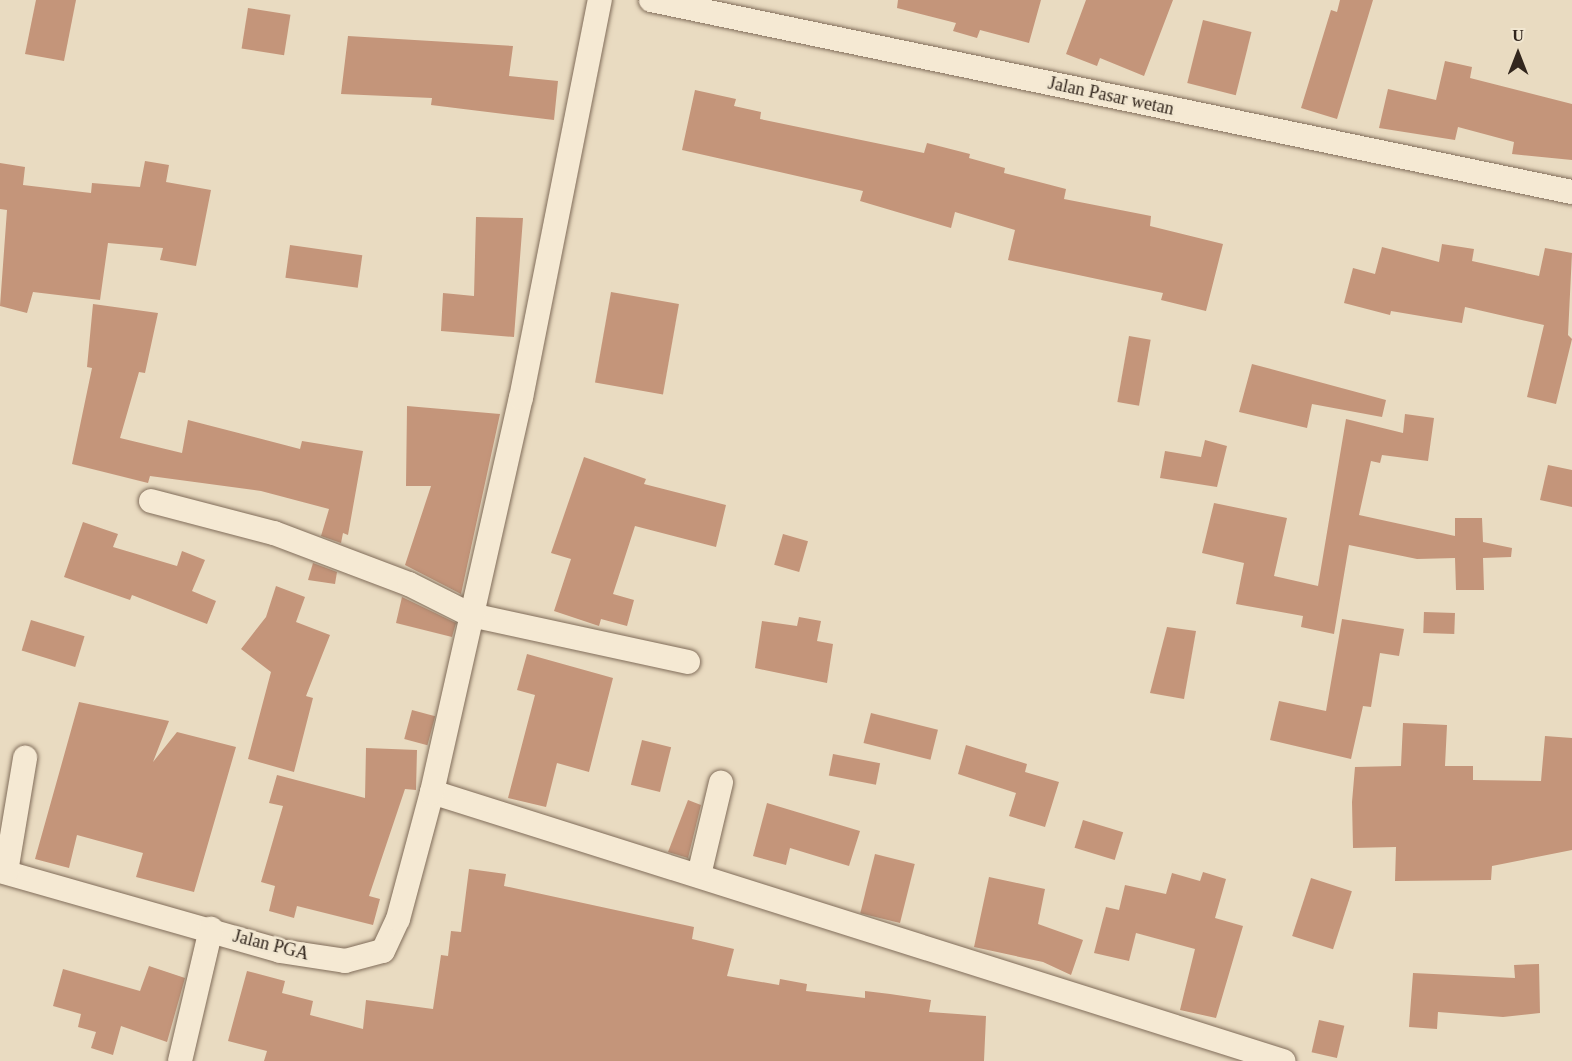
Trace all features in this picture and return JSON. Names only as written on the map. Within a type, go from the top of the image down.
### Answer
[{"type":"street","points":[[600,0],[432,792],[1282,1061]]},
{"type":"street","name":"Jalan Pasar wetan","points":[[651,0],[1572,192]]},
{"type":"street","points":[[151,501],[274,533],[409,584],[471,615],[688,662]]},
{"type":"street","points":[[3,872],[25,758]]},
{"type":"street","points":[[699,875],[721,783]]},
{"type":"street","name":"Jalan PGA","points":[[3,872],[211,929],[280,951],[345,961],[383,951],[398,919],[432,792]]},
{"type":"street","points":[[180,1061],[211,929]]},
{"type":"building","points":[[36,0],[76,0],[64,61],[25,54]]},
{"type":"building","points":[[898,0],[1041,0],[1029,43],[980,30],[977,38],[953,31],[956,23],[897,8]]},
{"type":"building","points":[[1086,0],[1173,0],[1144,76],[1100,58],[1097,66],[1066,54]]},
{"type":"building","points":[[1340,0],[1373,0],[1337,119],[1301,108],[1331,10],[1337,12]]},
{"type":"building","points":[[248,8],[290,15],[284,55],[242,48]]},
{"type":"building","points":[[1203,20],[1252,32],[1236,95],[1187,83]]},
{"type":"building","points":[[348,36],[513,46],[509,76],[558,81],[554,120],[431,105],[432,98],[341,94]]},
{"type":"building","points":[[1445,61],[1472,67],[1470,78],[1572,104],[1572,160],[1512,154],[1514,142],[1458,127],[1455,140],[1379,128],[1388,89],[1436,100]]},
{"type":"building","points":[[695,90],[736,99],[734,106],[761,112],[760,119],[924,153],[927,143],[970,154],[969,158],[1005,168],[1004,173],[1066,189],[1064,199],[1151,216],[1150,226],[1223,244],[1206,311],[1161,300],[1163,293],[1008,260],[1015,230],[955,212],[951,228],[860,201],[863,191],[682,150]]},
{"type":"building","points":[[145,161],[169,165],[166,182],[211,190],[196,266],[160,260],[163,248],[108,243],[100,300],[33,292],[27,313],[0,306],[7,210],[0,209],[0,163],[25,167],[23,185],[91,193],[92,183],[140,187]]},
{"type":"building","points":[[476,217],[523,218],[514,337],[441,331],[443,293],[474,296]]},
{"type":"building","points":[[1442,244],[1474,249],[1472,261],[1539,276],[1545,248],[1572,253],[1568,335],[1572,339],[1556,404],[1527,397],[1544,325],[1465,307],[1462,323],[1391,311],[1390,315],[1344,303],[1353,268],[1375,274],[1382,247],[1439,262]]},
{"type":"building","points":[[290,245],[362,255],[358,288],[285,278]]},
{"type":"building","points":[[611,292],[679,304],[663,395],[595,383]]},
{"type":"building","points":[[93,304],[158,313],[145,373],[139,372],[120,438],[182,453],[188,420],[300,449],[302,441],[363,451],[348,535],[343,533],[341,543],[321,536],[329,509],[261,491],[150,476],[148,483],[72,464],[92,368],[87,367]]},
{"type":"building","points":[[1129,336],[1151,340],[1139,406],[1117,402]]},
{"type":"building","points":[[1252,364],[1386,400],[1382,417],[1312,404],[1307,428],[1239,412]]},
{"type":"building","points":[[407,406],[500,414],[461,594],[405,565],[431,486],[406,486]]},
{"type":"building","points":[[1405,414],[1434,418],[1428,461],[1382,455],[1380,463],[1371,461],[1359,515],[1455,536],[1455,518],[1482,518],[1483,542],[1512,548],[1511,557],[1483,558],[1484,590],[1456,590],[1455,558],[1417,559],[1349,545],[1334,634],[1301,627],[1303,616],[1236,604],[1244,563],[1202,553],[1214,503],[1287,518],[1274,576],[1318,586],[1346,419],[1403,433]]},
{"type":"building","points":[[1205,440],[1227,446],[1217,487],[1160,478],[1165,451],[1201,457]]},
{"type":"building","points":[[584,457],[646,479],[644,484],[726,505],[716,547],[635,526],[613,594],[634,600],[627,626],[601,619],[599,626],[554,611],[571,559],[551,553]]},
{"type":"building","points":[[1548,465],[1572,470],[1572,507],[1540,500]]},
{"type":"building","points":[[83,522],[118,534],[113,547],[177,566],[182,551],[205,560],[192,591],[216,601],[207,624],[132,595],[130,600],[64,577]]},
{"type":"building","points":[[783,534],[808,541],[799,572],[774,565]]},
{"type":"building","points":[[313,563],[337,572],[335,584],[308,580]]},
{"type":"building","points":[[276,586],[305,597],[296,622],[330,635],[306,696],[313,698],[294,772],[248,759],[271,672],[241,649],[266,617]]},
{"type":"building","points":[[402,597],[456,623],[452,637],[396,623]]},
{"type":"building","points":[[1424,612],[1455,613],[1454,634],[1423,633]]},
{"type":"building","points":[[799,617],[821,621],[817,641],[833,644],[827,683],[755,668],[762,621],[797,626]]},
{"type":"building","points":[[1342,619],[1404,629],[1399,656],[1380,653],[1371,707],[1363,706],[1351,759],[1270,740],[1279,701],[1326,711]]},
{"type":"building","points":[[31,620],[85,636],[75,667],[22,651]]},
{"type":"building","points":[[1167,627],[1196,631],[1184,699],[1150,693]]},
{"type":"building","points":[[527,654],[613,678],[589,772],[557,763],[546,807],[508,798],[535,695],[517,690]]},
{"type":"building","points":[[79,702],[169,721],[153,762],[177,732],[236,747],[194,892],[136,877],[143,853],[77,835],[69,868],[35,859]]},
{"type":"building","points":[[412,710],[435,716],[427,745],[404,739]]},
{"type":"building","points":[[871,713],[938,730],[930,760],[864,743]]},
{"type":"building","points":[[1403,723],[1447,725],[1445,766],[1473,766],[1473,780],[1541,781],[1545,736],[1572,738],[1572,850],[1492,866],[1491,880],[1395,881],[1396,847],[1353,848],[1352,802],[1355,767],[1401,766]]},
{"type":"building","points":[[642,740],[671,747],[660,792],[631,785]]},
{"type":"building","points":[[966,745],[1027,764],[1025,772],[1059,782],[1045,827],[1009,816],[1016,793],[958,774]]},
{"type":"building","points":[[366,748],[417,750],[416,790],[405,789],[369,896],[380,899],[373,925],[297,906],[294,918],[269,911],[275,886],[261,882],[283,806],[269,803],[277,775],[365,798]]},
{"type":"building","points":[[833,754],[880,763],[876,785],[829,776]]},
{"type":"building","points":[[688,800],[701,805],[688,858],[668,852]]},
{"type":"building","points":[[767,803],[860,831],[849,866],[790,848],[786,865],[753,856]]},
{"type":"building","points":[[1083,820],[1123,832],[1115,860],[1075,848]]},
{"type":"building","points":[[875,854],[915,864],[900,923],[860,913]]},
{"type":"building","points":[[469,869],[506,874],[504,886],[694,927],[692,939],[734,949],[727,976],[779,985],[780,979],[807,984],[806,991],[865,998],[865,991],[931,1000],[929,1012],[986,1016],[984,1061],[264,1061],[267,1051],[228,1041],[247,971],[285,981],[282,993],[313,1001],[310,1015],[363,1029],[366,1000],[433,1009],[441,955],[448,956],[451,931],[461,932]]},
{"type":"building","points":[[1203,872],[1226,879],[1215,918],[1243,926],[1216,1018],[1180,1010],[1195,949],[1136,933],[1129,961],[1094,953],[1106,907],[1119,910],[1125,885],[1166,894],[1172,873],[1200,881]]},
{"type":"building","points":[[989,877],[1045,889],[1038,924],[1083,940],[1071,975],[1043,962],[974,947]]},
{"type":"building","points":[[1311,878],[1352,891],[1333,949],[1292,936]]},
{"type":"building","points":[[1539,964],[1540,1013],[1503,1017],[1438,1012],[1437,1029],[1409,1027],[1413,973],[1515,978],[1514,965]]},
{"type":"building","points":[[149,966],[185,978],[167,1042],[121,1026],[113,1055],[91,1048],[96,1032],[78,1027],[81,1014],[53,1006],[63,969],[140,991]]},
{"type":"building","points":[[1319,1020],[1344,1026],[1337,1058],[1312,1052]]}]
